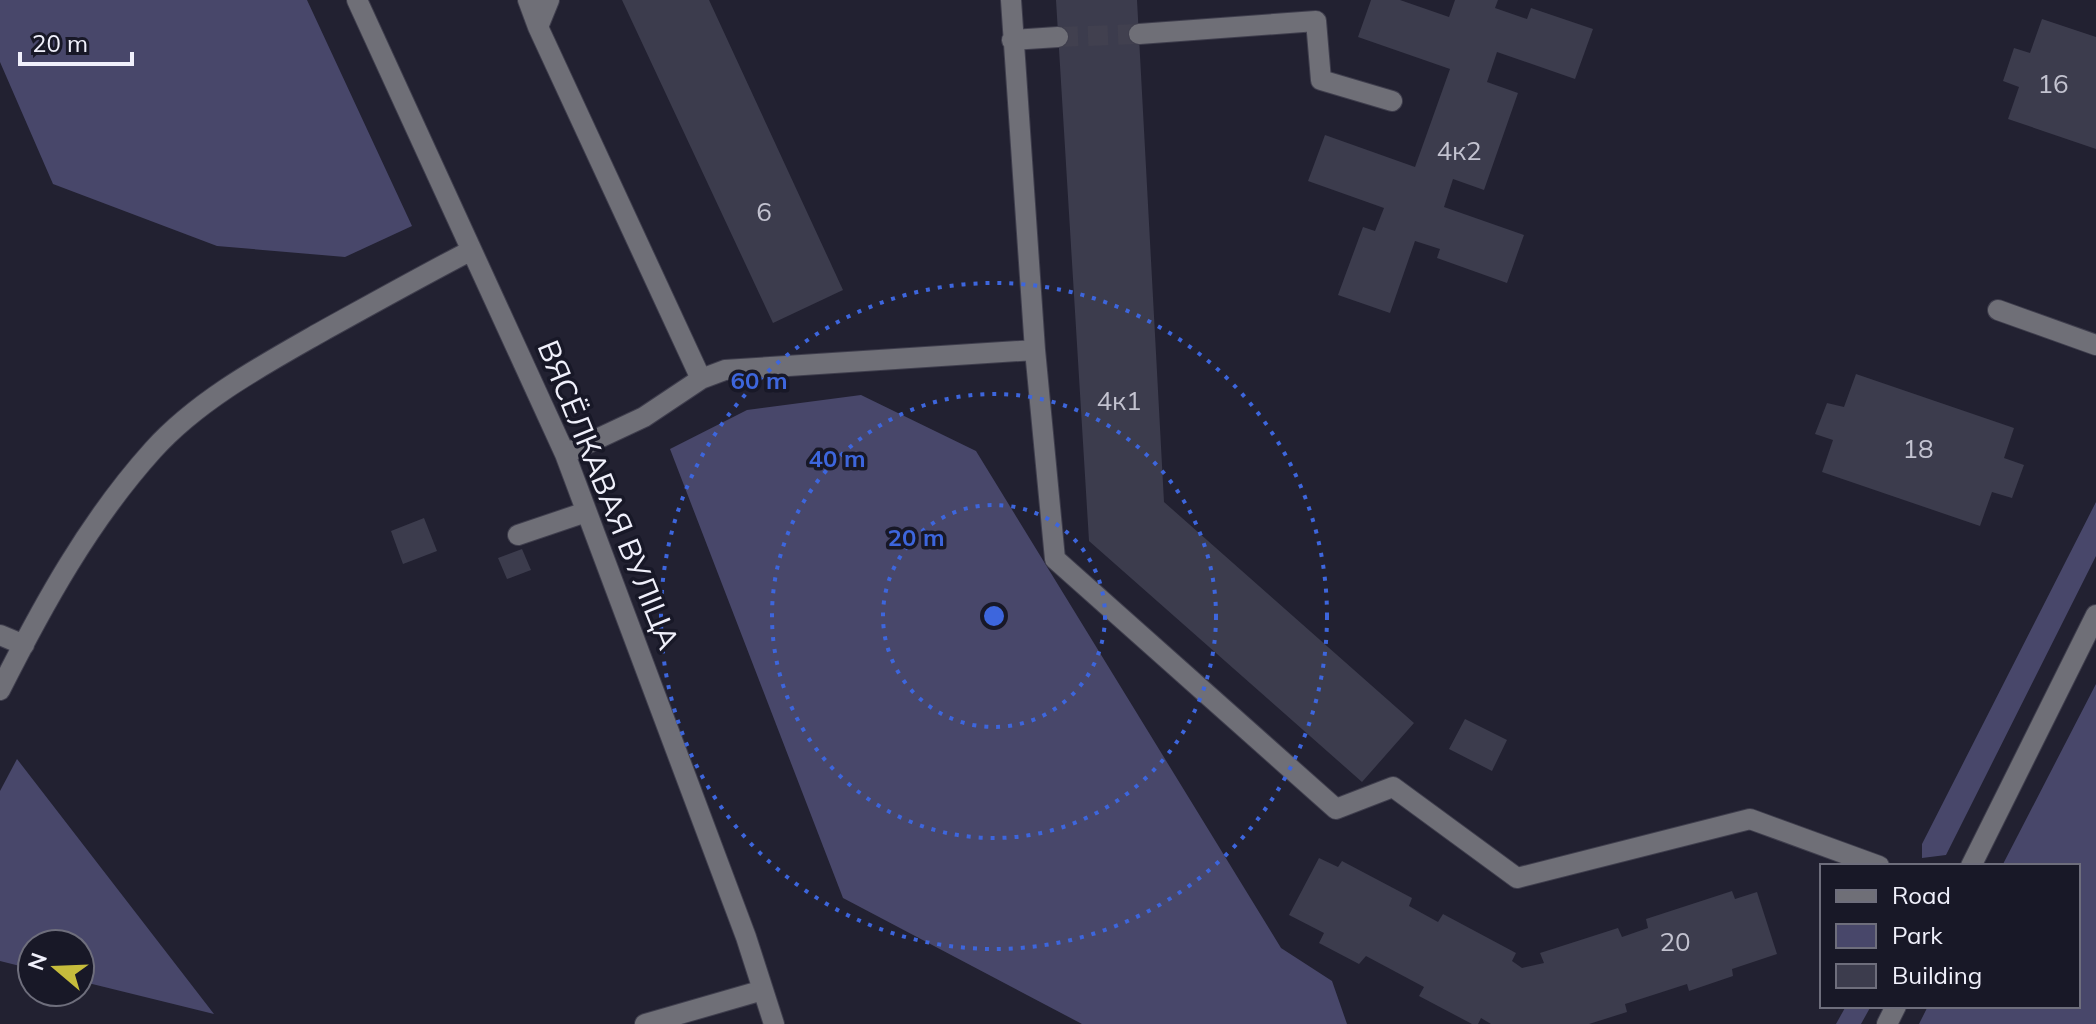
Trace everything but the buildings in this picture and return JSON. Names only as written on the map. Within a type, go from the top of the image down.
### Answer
[{"type":"street","name":"ВЯСЁЛКАВАЯ ВУЛІЦА","points":[[357,0],[565,454],[746,937],[774,1024]]},
{"type":"street","points":[[528,0],[701,379]]},
{"type":"street","points":[[538,27],[549,0]]},
{"type":"street","points":[[1011,0],[1035,350],[1055,559],[1336,809],[1393,787],[1517,878],[1750,819],[1874,864]]},
{"type":"street","points":[[1139,34],[1316,21],[1321,80],[1392,101]]},
{"type":"street","points":[[1012,40],[1058,37]]},
{"type":"street","points":[[0,690],[93,524],[154,448],[188,418],[276,358],[470,251]]},
{"type":"street","points":[[1998,310],[2096,345]]},
{"type":"street","points":[[565,454],[644,417],[701,379],[725,370],[1035,350]]},
{"type":"street","points":[[518,535],[586,512]]},
{"type":"street","points":[[1972,864],[2096,615]]},
{"type":"street","points":[[0,635],[24,645]]},
{"type":"street","points":[[645,1024],[763,990]]},
{"type":"green space","points":[[0,0],[307,0],[412,226],[345,257],[217,246],[53,184],[0,62]]},
{"type":"green space","points":[[861,395],[976,451],[1281,948],[1332,981],[1347,1024],[1082,1024],[843,898],[670,449],[747,410]]},
{"type":"green space","points":[[2096,502],[2096,556],[1946,855],[1922,858],[1922,844]]},
{"type":"green space","points":[[2096,684],[2096,1024],[1919,1024],[1927,1008],[2080,1008],[2080,864],[2003,864]]},
{"type":"green space","points":[[17,759],[214,1014],[96,985],[96,928],[16,928],[16,965],[0,961],[0,791]]},
{"type":"green space","points":[[1845,1008],[1870,1008],[1861,1024],[1836,1024]]},
{"type":"tunnel","points":[[1058,37],[1139,34]]}]
